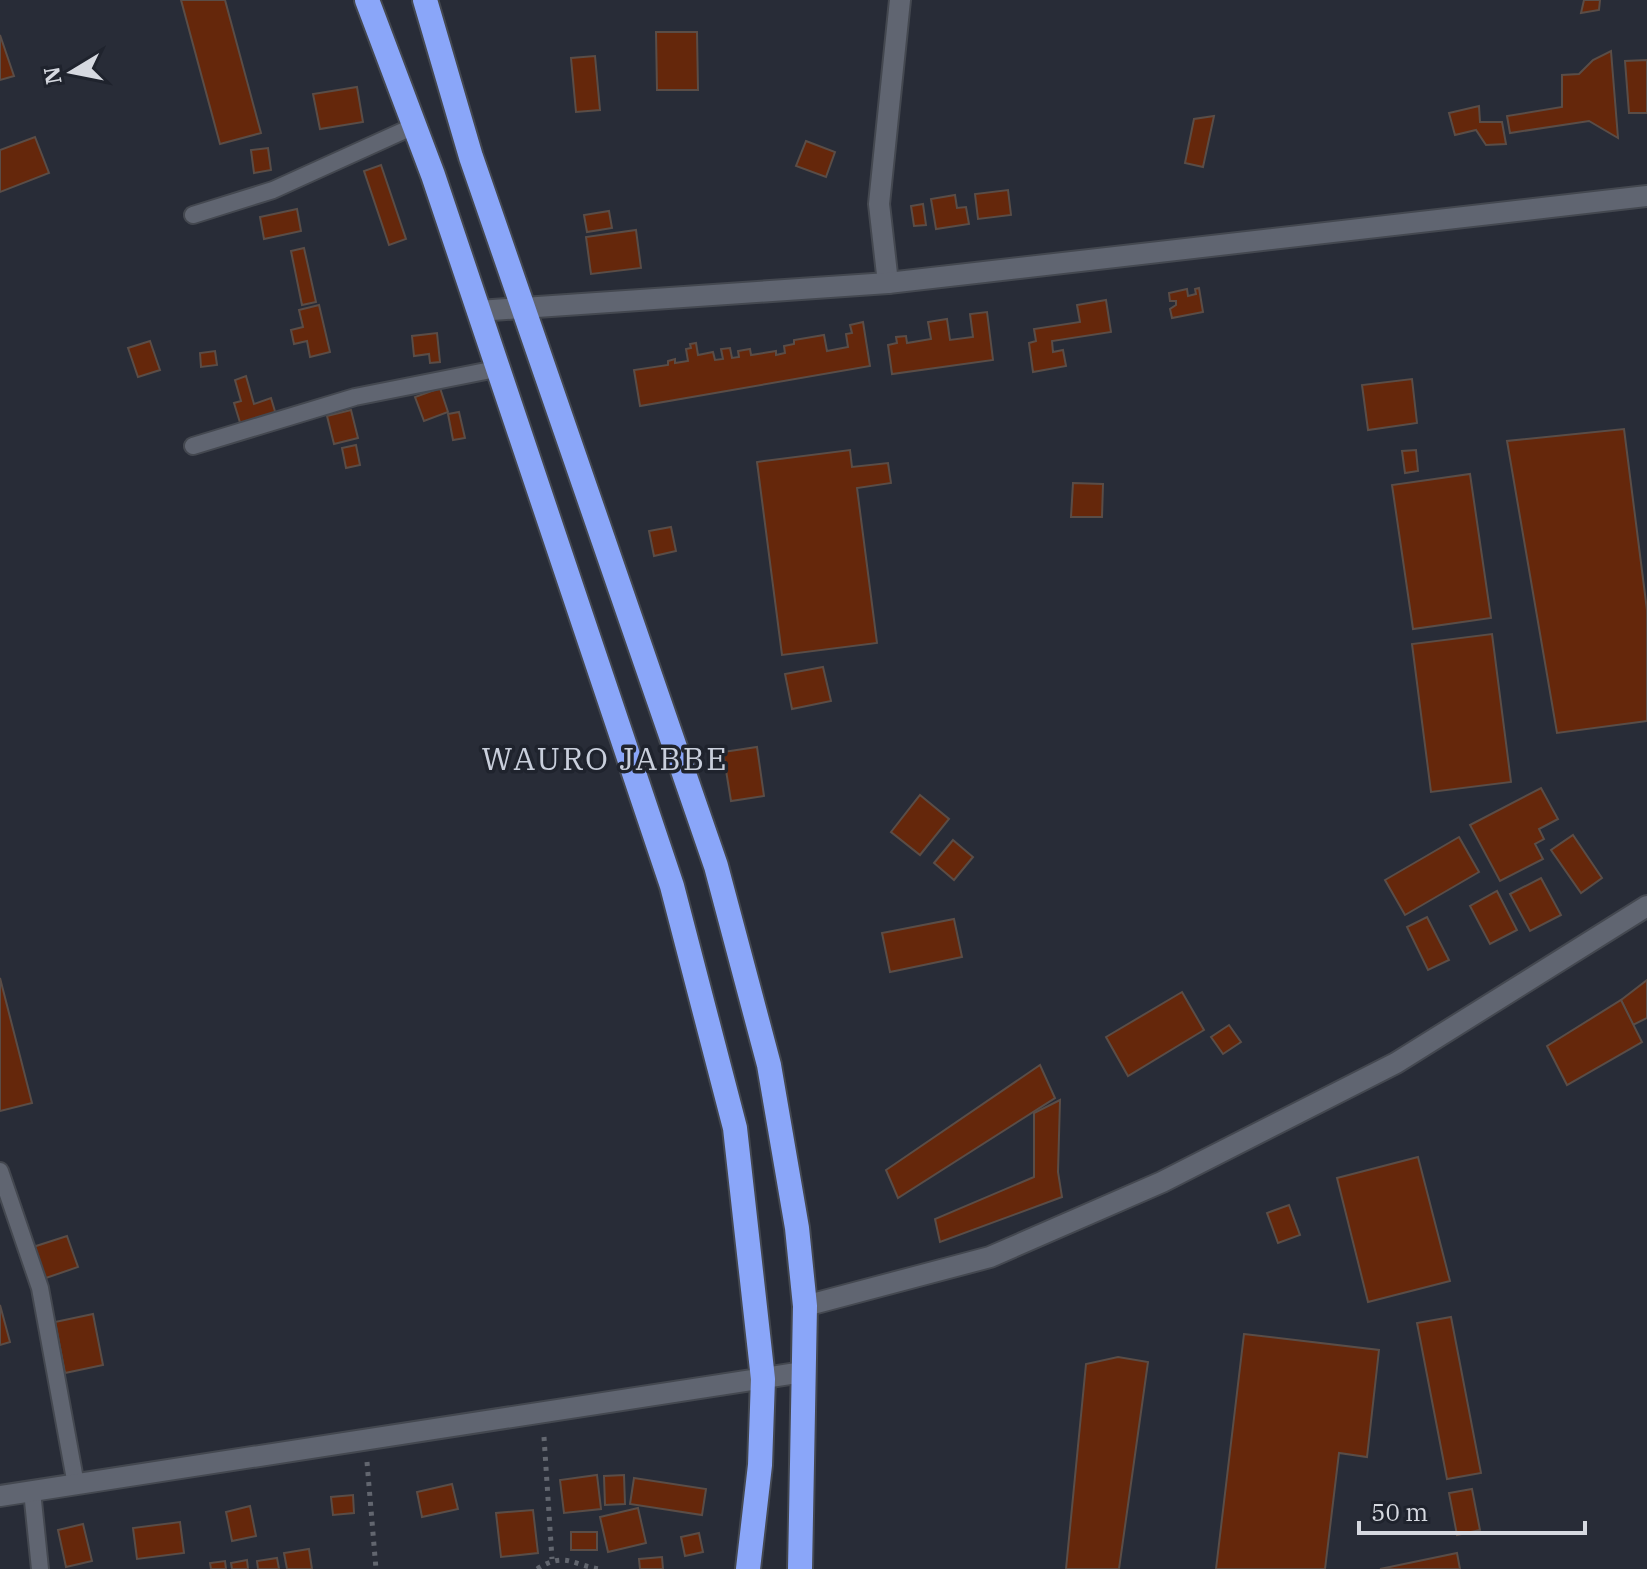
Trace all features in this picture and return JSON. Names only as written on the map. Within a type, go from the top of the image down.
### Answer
[{"type":"highway","points":[[367,0],[478,311],[672,886],[735,1128],[763,1379],[760,1465],[748,1569]]},
{"type":"highway","points":[[425,0],[471,157],[716,866],[769,1065],[797,1228],[805,1306],[800,1569]]},
{"type":"street","points":[[888,283],[879,204],[900,0]]},
{"type":"street","points":[[478,311],[888,283],[1647,196]]},
{"type":"street","points":[[805,1306],[990,1257],[1162,1182],[1396,1063],[1647,906]]},
{"type":"street","points":[[0,1496],[803,1372]]},
{"type":"lane","points":[[193,215],[273,190],[414,126]]},
{"type":"lane","points":[[193,446],[355,397],[496,369]]},
{"type":"lane","points":[[0,1171],[40,1288],[76,1485]]},
{"type":"lane","points":[[32,1491],[40,1569]]},
{"type":"path","points":[[542,1413],[552,1559]]},
{"type":"path","points":[[365,1440],[376,1569]]},
{"type":"path","points":[[537,1569],[552,1559],[570,1558],[582,1566],[600,1569]]},
{"type":"building","points":[[181,0],[225,0],[261,133],[220,144]]},
{"type":"building","points":[[1584,0],[1600,0],[1599,10],[1581,13]]},
{"type":"building","points":[[656,32],[697,32],[698,90],[657,90]]},
{"type":"building","points":[[0,35],[14,76],[0,80]]},
{"type":"building","points":[[1611,51],[1618,138],[1589,121],[1510,133],[1507,116],[1562,107],[1562,75],[1579,74],[1593,60]]},
{"type":"building","points":[[595,56],[600,110],[576,112],[571,58]]},
{"type":"building","points":[[1647,60],[1647,113],[1629,113],[1625,61]]},
{"type":"building","points":[[357,87],[363,122],[320,129],[313,94]]},
{"type":"building","points":[[1479,106],[1480,122],[1502,122],[1506,144],[1486,145],[1476,130],[1455,135],[1449,113]]},
{"type":"building","points":[[1214,116],[1203,167],[1185,163],[1194,119]]},
{"type":"building","points":[[35,137],[49,173],[0,192],[0,150]]},
{"type":"building","points":[[806,141],[835,152],[826,177],[796,166]]},
{"type":"building","points":[[268,148],[271,170],[254,173],[251,150]]},
{"type":"building","points":[[381,165],[406,239],[389,245],[364,171]]},
{"type":"building","points":[[1008,190],[1011,215],[978,219],[975,194]]},
{"type":"building","points":[[955,195],[957,208],[966,207],[969,224],[936,229],[931,199]]},
{"type":"building","points":[[923,204],[926,225],[914,226],[911,206]]},
{"type":"building","points":[[297,209],[301,231],[264,239],[260,217]]},
{"type":"building","points":[[609,211],[612,228],[587,232],[584,215]]},
{"type":"building","points":[[636,230],[641,268],[591,274],[586,237]]},
{"type":"building","points":[[304,248],[316,302],[302,305],[291,251]]},
{"type":"building","points":[[1199,288],[1203,312],[1172,318],[1170,309],[1176,301],[1170,301],[1169,293],[1187,289],[1188,296],[1196,294],[1195,289]]},
{"type":"building","points":[[1106,300],[1111,332],[1052,341],[1053,352],[1063,350],[1066,366],[1033,372],[1029,343],[1036,341],[1034,329],[1080,322],[1077,305]]},
{"type":"building","points":[[319,305],[330,352],[310,357],[307,341],[294,344],[291,330],[303,327],[299,310]]},
{"type":"building","points":[[987,312],[993,360],[892,374],[888,345],[897,343],[896,337],[906,336],[907,343],[931,339],[928,322],[947,319],[950,340],[973,337],[970,314]]},
{"type":"building","points":[[863,322],[870,366],[640,406],[634,370],[668,365],[668,361],[675,359],[675,363],[688,361],[686,349],[691,348],[690,344],[696,343],[698,355],[713,352],[715,360],[723,359],[721,349],[730,348],[732,358],[739,357],[738,351],[750,349],[751,355],[776,351],[776,355],[785,353],[784,346],[794,344],[794,340],[824,335],[827,351],[848,347],[846,334],[852,333],[850,325]]},
{"type":"building","points":[[437,333],[440,362],[430,363],[429,354],[414,356],[412,336]]},
{"type":"building","points":[[150,341],[160,370],[138,377],[128,348]]},
{"type":"building","points":[[215,351],[217,365],[201,367],[200,353]]},
{"type":"building","points":[[246,376],[254,404],[271,398],[277,418],[242,429],[234,403],[241,401],[235,380]]},
{"type":"building","points":[[1412,379],[1417,423],[1368,430],[1362,385]]},
{"type":"building","points":[[440,388],[448,412],[424,421],[415,397]]},
{"type":"building","points":[[351,410],[358,438],[334,444],[327,416]]},
{"type":"building","points":[[459,412],[465,438],[453,440],[448,414]]},
{"type":"building","points":[[1624,429],[1647,610],[1647,721],[1557,733],[1507,441]]},
{"type":"building","points":[[356,445],[360,465],[346,468],[342,448]]},
{"type":"building","points":[[850,450],[852,467],[888,463],[891,483],[857,488],[877,643],[782,655],[757,462]]},
{"type":"building","points":[[1416,450],[1418,471],[1405,473],[1402,451]]},
{"type":"building","points":[[1470,474],[1491,618],[1413,629],[1392,485]]},
{"type":"building","points":[[1073,483],[1103,484],[1102,517],[1071,517]]},
{"type":"building","points":[[671,527],[676,551],[654,556],[649,531]]},
{"type":"building","points":[[1492,634],[1511,782],[1431,792],[1412,644]]},
{"type":"building","points":[[823,667],[831,701],[792,709],[785,674]]},
{"type":"building","points":[[757,747],[764,796],[731,801],[723,752]]},
{"type":"building","points":[[1541,788],[1558,819],[1539,829],[1544,839],[1535,844],[1543,859],[1500,881],[1470,825]]},
{"type":"building","points":[[920,795],[949,819],[920,855],[891,832]]},
{"type":"building","points":[[1573,835],[1602,878],[1581,893],[1551,850]]},
{"type":"building","points":[[1459,837],[1479,872],[1405,915],[1385,880]]},
{"type":"building","points":[[953,840],[973,857],[954,880],[934,863]]},
{"type":"building","points":[[1541,878],[1561,915],[1530,931],[1510,894]]},
{"type":"building","points":[[1497,891],[1517,930],[1490,944],[1470,906]]},
{"type":"building","points":[[1427,917],[1449,960],[1428,970],[1407,927]]},
{"type":"building","points":[[954,919],[962,957],[890,972],[882,933]]},
{"type":"building","points":[[0,978],[32,1103],[0,1111]]},
{"type":"building","points":[[1647,980],[1647,1018],[1633,1025],[1621,1000]]},
{"type":"building","points":[[1182,992],[1204,1030],[1128,1076],[1106,1037]]},
{"type":"building","points":[[1621,1000],[1642,1042],[1567,1085],[1547,1046]]},
{"type":"building","points":[[1229,1025],[1241,1042],[1223,1054],[1211,1037]]},
{"type":"building","points":[[1040,1065],[1055,1098],[898,1198],[886,1170]]},
{"type":"building","points":[[1060,1100],[1058,1172],[1062,1197],[940,1242],[935,1219],[1034,1177],[1034,1113]]},
{"type":"building","points":[[1418,1157],[1450,1281],[1368,1302],[1337,1178]]},
{"type":"building","points":[[1289,1205],[1300,1235],[1278,1243],[1267,1213]]},
{"type":"building","points":[[67,1236],[78,1267],[43,1279],[33,1247]]},
{"type":"building","points":[[0,1305],[10,1342],[0,1345]]},
{"type":"building","points":[[93,1314],[103,1365],[65,1373],[55,1322]]},
{"type":"building","points":[[1451,1317],[1481,1473],[1447,1479],[1417,1323]]},
{"type":"building","points":[[1244,1334],[1379,1350],[1367,1457],[1339,1453],[1325,1569],[1216,1569]]},
{"type":"building","points":[[1118,1357],[1148,1362],[1119,1569],[1066,1569],[1086,1364]]},
{"type":"building","points":[[597,1475],[601,1509],[564,1513],[560,1480]]},
{"type":"building","points":[[624,1475],[625,1504],[605,1505],[604,1476]]},
{"type":"building","points":[[634,1478],[706,1489],[702,1515],[630,1504]]},
{"type":"building","points":[[452,1484],[458,1509],[422,1517],[417,1492]]},
{"type":"building","points":[[1472,1489],[1480,1530],[1457,1535],[1449,1493]]},
{"type":"building","points":[[353,1495],[354,1513],[333,1515],[331,1497]]},
{"type":"building","points":[[250,1506],[256,1536],[232,1541],[226,1512]]},
{"type":"building","points":[[638,1508],[646,1543],[608,1552],[600,1517]]},
{"type":"building","points":[[533,1510],[538,1553],[501,1557],[496,1513]]},
{"type":"building","points":[[180,1522],[184,1553],[137,1559],[133,1528]]},
{"type":"building","points":[[83,1524],[92,1561],[66,1567],[58,1530]]},
{"type":"building","points":[[571,1532],[597,1532],[597,1550],[571,1550]]},
{"type":"building","points":[[699,1533],[703,1552],[685,1556],[681,1537]]},
{"type":"building","points":[[309,1549],[312,1569],[287,1569],[284,1553]]},
{"type":"building","points":[[1457,1553],[1460,1569],[1380,1569]]},
{"type":"building","points":[[662,1557],[663,1569],[640,1569],[639,1559]]},
{"type":"building","points":[[277,1558],[279,1569],[258,1569],[257,1561]]},
{"type":"building","points":[[247,1560],[248,1569],[232,1569],[231,1563]]},
{"type":"building","points":[[225,1561],[226,1569],[211,1569],[210,1563]]},
{"type":"district","name":"WAURO JABBE","points":[[605,758]]}]
